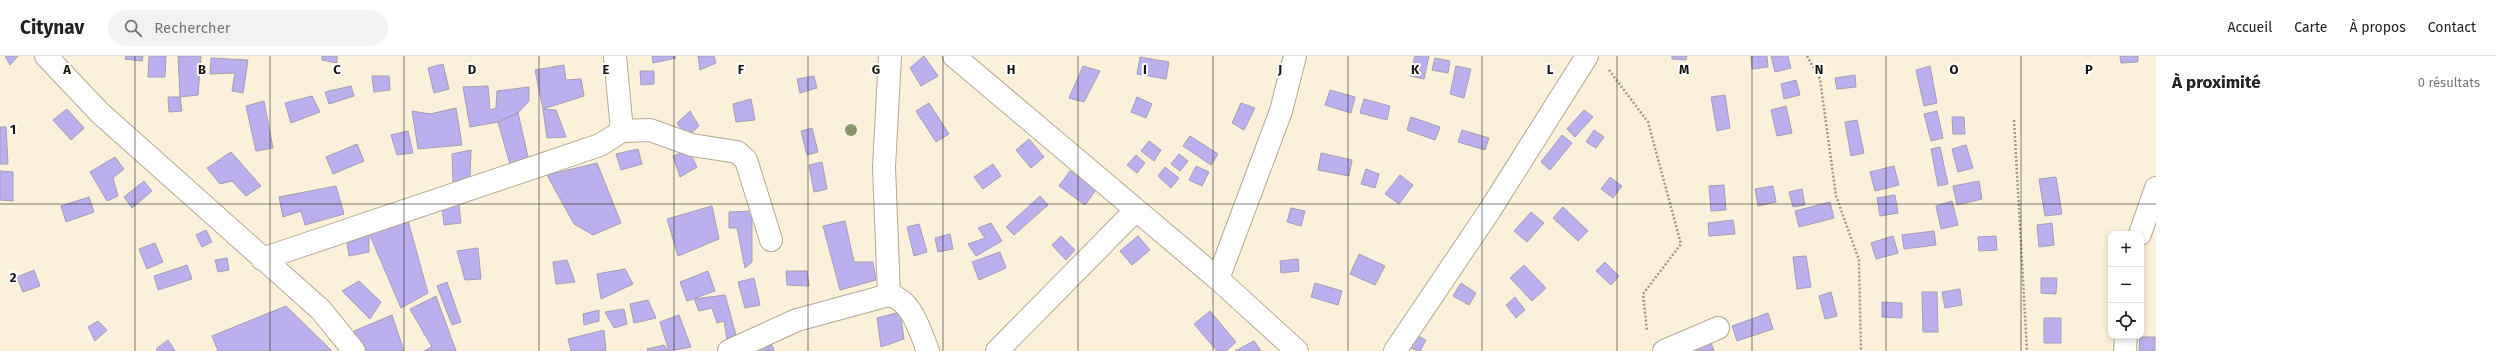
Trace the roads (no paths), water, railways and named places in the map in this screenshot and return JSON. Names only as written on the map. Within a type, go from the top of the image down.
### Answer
[{"type":"street","points":[[615,56],[622,131]]},
{"type":"street","points":[[889,294],[884,167],[890,56]]},
{"type":"street","points":[[954,56],[1218,279],[1297,351]]},
{"type":"street","points":[[1218,279],[1280,111],[1295,56]]},
{"type":"street","points":[[1396,351],[1490,210],[1587,56]]},
{"type":"street","points":[[55,57],[100,113],[321,310],[354,351]]},
{"type":"street","points":[[262,259],[600,145],[622,131],[650,130],[692,145],[737,152],[746,160],[771,240]]},
{"type":"street","points":[[2141,231],[2156,188]]},
{"type":"street","points":[[997,351],[1136,210]]},
{"type":"street","points":[[730,351],[797,320],[889,294],[897,297],[914,315],[928,351]]},
{"type":"street","points":[[1664,351],[1718,328]]},
{"type":"street","points":[[2125,351],[2126,339]]}]
